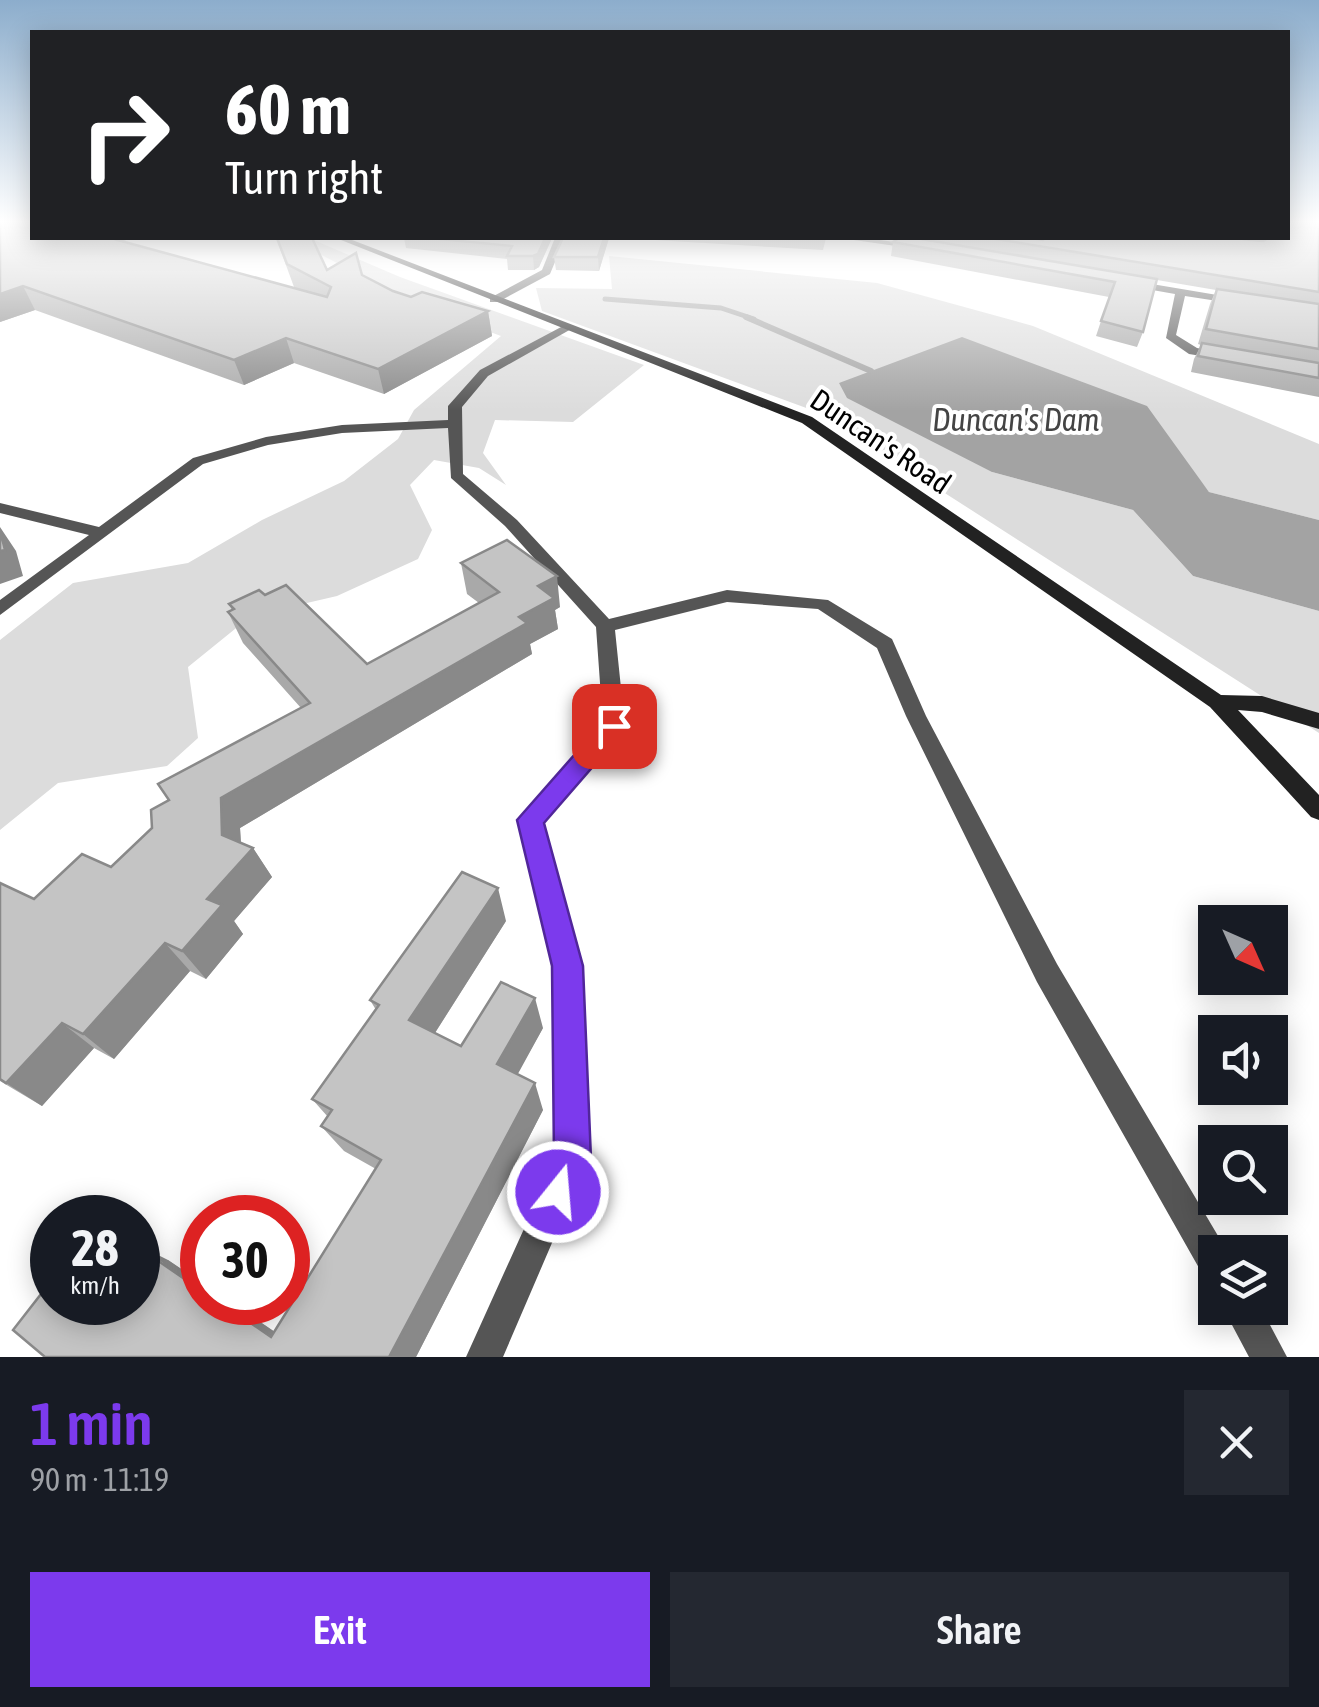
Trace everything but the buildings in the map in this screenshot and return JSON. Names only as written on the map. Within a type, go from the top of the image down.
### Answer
[{"type":"street","name":"Duncan's Road","points":[[455,284],[807,420],[1217,702],[1319,810]]},
{"type":"street","points":[[494,300],[523,284]]},
{"type":"street","points":[[1134,284],[1252,303]]},
{"type":"street","points":[[1181,292],[1170,336],[1193,352],[1229,358]]},
{"type":"street","points":[[484,1357],[572,1159],[567,966],[530,820],[614,726],[605,626],[511,523],[456,475],[455,406],[484,374],[566,328]]},
{"type":"street","points":[[2,609],[98,532],[198,461],[266,441],[342,429],[455,424]]},
{"type":"street","points":[[0,508],[98,532]]},
{"type":"street","points":[[605,626],[727,596],[822,604],[886,644],[916,716],[1047,973],[1199,1235]]},
{"type":"street","points":[[1217,702],[1262,704],[1319,721]]},
{"type":"street","points":[[1250,1325],[1269,1357]]},
{"type":"shaded area","points":[[349,284],[420,284],[644,365],[573,422],[495,420],[483,453],[506,485],[479,468],[434,460],[410,485],[432,530],[418,559],[337,596],[251,616],[188,667],[198,738],[167,766],[58,783],[0,830],[0,640],[73,583],[188,563],[262,520],[344,481],[398,439],[414,410],[501,336],[431,310]]},
{"type":"shaded area","points":[[612,284],[882,284],[1033,326],[1319,444],[1319,520],[1209,492],[1181,456],[992,472],[1133,510],[1193,576],[1319,611],[1319,733],[820,413],[542,311],[536,288],[612,289]]},
{"type":"water","name":"Duncan's Dam","points":[[962,337],[1147,406],[1209,492],[1319,520],[1319,611],[1193,576],[1133,510],[992,472],[847,398],[839,383]]},
{"type":"waterway","points":[[605,299],[721,308],[754,319]]},
{"type":"waterway","points":[[746,317],[871,371]]},
{"type":"route","points":[[558,1192],[572,1159],[567,966],[530,820],[614,726]]}]
